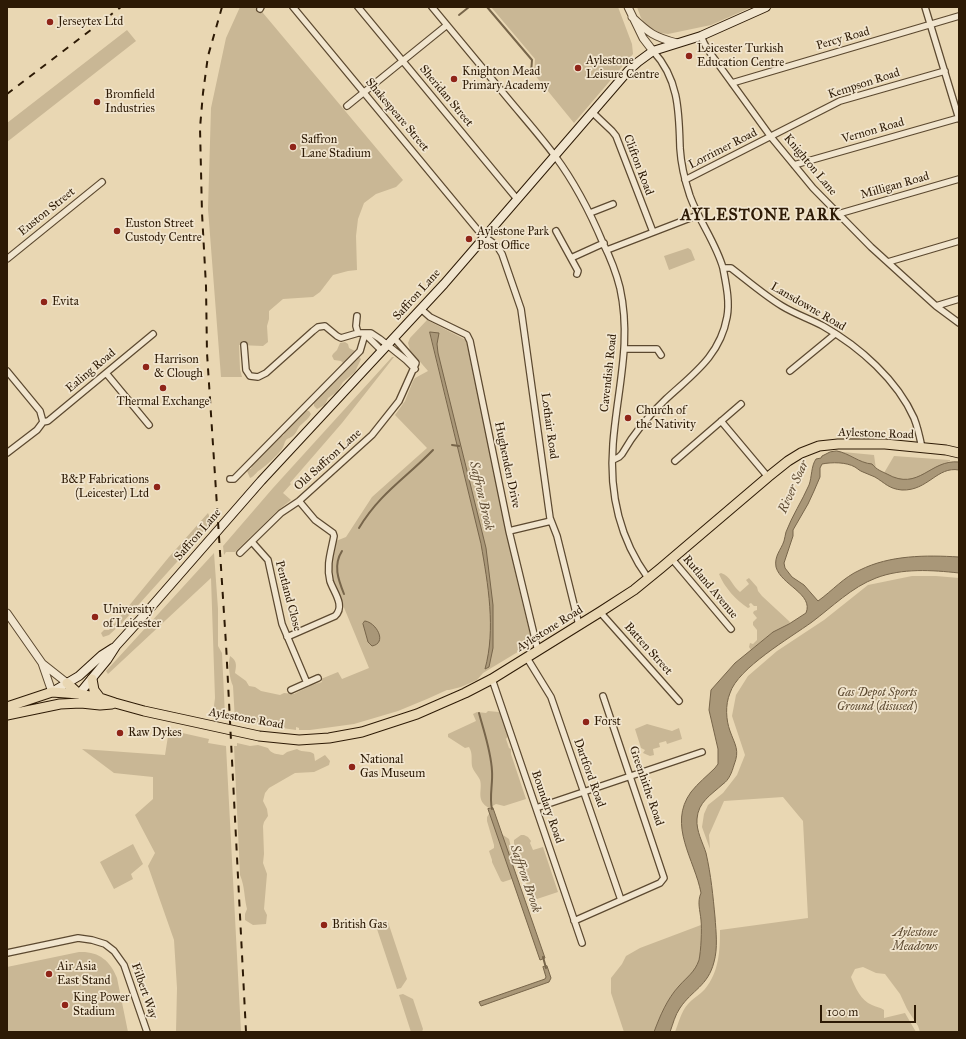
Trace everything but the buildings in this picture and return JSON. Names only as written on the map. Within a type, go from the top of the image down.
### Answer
[{"type":"main road","name":"Saffron Lane","points":[[79,694],[107,660],[116,646],[261,481],[421,309],[628,71],[653,51],[701,36],[766,7]]},
{"type":"main road","name":"Aylestone Road","points":[[7,707],[52,692],[79,694],[100,698],[188,721],[259,736],[299,740],[329,738],[362,732],[417,714],[448,701],[492,679],[580,625],[634,590],[768,477],[801,453],[819,446],[838,444],[884,444],[959,453]]},
{"type":"main road","name":"Saffron Lane","points":[[52,692],[79,676],[102,655],[116,646]]},
{"type":"main road","points":[[92,679],[94,690],[100,698]]},
{"type":"main road","points":[[60,704],[79,694],[67,683]]},
{"type":"main road","name":"Aylestone Road","points":[[7,715],[60,704],[81,703],[100,705],[115,703]]},
{"type":"street","name":"Shakespeare Street","points":[[293,7],[485,237]]},
{"type":"street","name":"Sheridan Street","points":[[358,7],[517,199]]},
{"type":"street","name":"Cavendish Road","points":[[432,7],[554,155],[580,195],[607,250],[619,285],[623,305],[625,349],[615,428],[613,460],[614,493],[621,525],[631,551],[648,578]]},
{"type":"street","points":[[613,460],[620,457],[638,429],[666,399],[701,368],[714,351],[722,335],[728,311],[727,292],[723,268],[717,251],[690,197],[685,180],[674,85],[664,65],[643,38],[628,7]]},
{"type":"street","points":[[925,7],[959,118]]},
{"type":"street","name":"Percy Road","points":[[732,83],[959,16]]},
{"type":"street","points":[[632,17],[650,33],[660,39],[676,43]]},
{"type":"street","points":[[347,106],[446,25]]},
{"type":"street","name":"Knighton Lane","points":[[701,36],[704,43],[732,83],[771,137],[794,165],[838,214],[871,247],[936,306],[959,324]]},
{"type":"street","name":"Kempson Road","points":[[771,137],[840,101],[945,71]]},
{"type":"street","name":"Clifton Road","points":[[592,112],[616,136],[653,232]]},
{"type":"street","name":"Vernon Road","points":[[794,165],[959,118]]},
{"type":"street","name":"Lorrimer Road","points":[[685,180],[771,137]]},
{"type":"street","name":"Milligan Road","points":[[838,214],[959,179]]},
{"type":"street","name":"Euston Street","points":[[7,259],[102,182]]},
{"type":"street","points":[[590,213],[613,204]]},
{"type":"street","points":[[607,250],[698,215]]},
{"type":"street","points":[[556,231],[578,271],[577,274]]},
{"type":"street","name":"Lothair Road","points":[[485,237],[500,250],[521,309],[551,521],[557,536],[580,625]]},
{"type":"street","points":[[888,262],[959,241]]},
{"type":"street","points":[[571,258],[604,243]]},
{"type":"street","name":"Lansdowne Road","points":[[723,268],[731,268],[756,289],[779,304],[824,326],[853,346],[869,360],[898,390],[914,418],[919,432],[922,448]]},
{"type":"street","points":[[936,306],[959,299]]},
{"type":"street","name":"Hughenden Drive","points":[[421,309],[430,317],[467,335],[469,338],[509,531],[538,651]]},
{"type":"street","points":[[357,316],[356,326],[358,333]]},
{"type":"street","points":[[244,345],[246,370],[250,376],[258,377],[266,373],[318,327],[324,326],[341,338],[358,333],[365,334],[411,363],[415,369]]},
{"type":"street","name":"Ealing Road","points":[[7,453],[37,430],[43,422],[48,421],[153,334]]},
{"type":"street","points":[[230,479],[234,479],[360,351],[365,334]]},
{"type":"street","points":[[790,371],[835,334]]},
{"type":"street","points":[[394,338],[415,361],[415,369]]},
{"type":"street","points":[[625,349],[657,349],[661,355]]},
{"type":"street","name":"Old Saffron Lane","points":[[240,553],[281,513],[299,501],[372,435],[399,401],[406,383],[415,369]]},
{"type":"street","points":[[7,371],[40,411],[43,422]]},
{"type":"street","points":[[106,373],[149,425]]},
{"type":"street","points":[[675,461],[741,404]]},
{"type":"street","points":[[721,421],[768,477]]},
{"type":"street","points":[[287,637],[335,616],[339,612],[340,608],[330,582],[328,571],[328,561],[334,536],[333,533],[315,520],[299,501]]},
{"type":"street","points":[[509,531],[551,521]]},
{"type":"street","name":"Pentland Close","points":[[252,542],[266,557],[269,564],[281,619],[287,637],[307,682]]},
{"type":"street","name":"Rutland Avenue","points":[[672,559],[731,629]]},
{"type":"street","name":"Batten Street","points":[[600,612],[679,701]]},
{"type":"street","points":[[7,613],[42,664],[52,692]]},
{"type":"street","name":"Dartford Road","points":[[527,658],[551,697],[622,900]]},
{"type":"street","points":[[42,664],[67,683]]},
{"type":"street","points":[[291,690],[318,678]]},
{"type":"street","name":"Boundary Road","points":[[492,679],[582,942]]},
{"type":"street","name":"Greenhithe Road","points":[[603,696],[664,875],[663,881],[660,883],[622,900]]},
{"type":"street","points":[[536,808],[702,752]]},
{"type":"street","points":[[574,921],[622,900]]},
{"type":"street","name":"Filbert Way","points":[[7,953],[78,938],[105,944],[114,951],[124,965],[147,1032]]},
{"type":"green space","name":"Saffron Lane Stadium","points":[[240,7],[258,7],[403,180],[396,187],[376,194],[364,203],[358,219],[356,236],[357,270],[333,275],[320,292],[313,297],[283,299],[269,311],[267,326],[268,342],[263,346],[239,345],[240,369],[242,377],[221,377],[208,209],[211,108],[226,38]]},
{"type":"green space","name":"Aylestone Leisure Centre","points":[[491,7],[618,7],[632,44],[633,54],[574,123],[534,74],[535,59]]},
{"type":"green space","points":[[637,7],[752,7],[711,25],[668,34],[660,33],[647,26],[641,18]]},
{"type":"green space","points":[[127,30],[136,41],[7,142],[7,123]]},
{"type":"green space","points":[[688,248],[691,250],[695,260],[669,270],[664,256]]},
{"type":"green space","points":[[427,320],[466,340],[517,581],[531,638],[526,647],[483,673],[477,680],[461,687],[447,690],[398,711],[354,724],[310,730],[299,730],[299,728],[296,727],[296,730],[235,721],[233,686],[229,671],[230,656],[235,662],[235,673],[246,681],[249,686],[255,687],[261,691],[280,695],[284,693],[294,694],[322,682],[321,679],[338,672],[342,679],[369,668],[333,581],[331,565],[336,541],[346,537],[372,497],[427,448],[395,415],[405,401],[415,378],[428,371],[410,350],[408,343],[410,338]]},
{"type":"green space","points":[[345,342],[348,344],[349,348],[355,351],[355,354],[344,364],[341,361],[334,360],[332,356],[340,343]]},
{"type":"green space","points":[[358,356],[361,359],[355,372],[343,382],[337,392],[328,398],[325,405],[317,409],[314,406],[314,403]]},
{"type":"green space","points":[[392,357],[394,357],[342,423],[290,483],[291,484],[283,493],[291,500],[277,511],[235,552],[226,552],[224,555],[223,546],[273,488]]},
{"type":"green space","points":[[305,410],[309,411],[311,414],[308,418],[292,437],[286,440],[282,449],[275,458],[250,478],[247,471],[251,469],[253,462],[260,458],[260,455],[277,438],[284,435],[285,431]]},
{"type":"green space","points":[[843,452],[874,455],[876,469],[872,464],[857,460]]},
{"type":"green space","points":[[894,456],[950,461],[922,475],[907,480],[891,477],[884,473]]},
{"type":"green space","points":[[208,513],[212,523],[122,623],[109,635],[103,637],[101,633],[104,630],[109,630],[169,557]]},
{"type":"green space","points":[[214,553],[218,609],[218,646],[222,653],[225,716],[213,714],[215,698],[211,578],[108,674],[106,671]]},
{"type":"green space","points":[[721,573],[727,576],[740,592],[749,584],[746,580],[749,578],[757,587],[762,596],[790,622],[789,624],[773,632],[751,650],[749,647],[750,643],[753,644],[757,640],[757,630],[753,625],[753,622],[757,618],[753,613],[757,610],[757,606],[754,606],[751,603],[749,604],[750,607],[748,608],[739,601],[724,584],[719,574]]},
{"type":"green space","points":[[912,576],[959,578],[959,1032],[920,1032],[900,994],[885,974],[876,973],[863,967],[855,969],[851,977],[862,997],[868,1003],[884,1010],[884,1018],[905,1013],[916,1032],[675,1032],[686,1007],[705,989],[713,976],[718,961],[720,930],[808,918],[803,821],[783,797],[724,801],[709,835],[710,849],[702,827],[704,814],[708,805],[723,793],[737,775],[745,755],[732,716],[736,695],[748,676],[777,651],[824,620],[868,585]]},
{"type":"green space","points":[[488,711],[499,712],[504,719],[509,735],[506,739],[509,748],[511,749],[511,754],[526,799],[504,806],[496,804],[489,808],[482,802],[480,795],[481,784],[473,768],[469,747],[465,748],[448,737],[448,734],[476,721],[473,714],[477,712],[486,713]]},
{"type":"green space","points":[[647,724],[672,731],[679,728],[682,739],[667,744],[666,741],[659,743],[660,747],[653,749],[654,755],[650,756],[643,753],[645,750],[641,748],[635,729]]},
{"type":"green space","points":[[169,730],[209,739],[208,743],[226,746],[241,1032],[176,1032],[177,988],[174,940],[148,866],[155,853],[135,815],[153,799],[153,777],[114,773],[82,749],[165,755]]},
{"type":"green space","points":[[237,743],[250,746],[258,745],[268,748],[274,753],[283,755],[297,749],[314,754],[315,761],[325,755],[330,761],[329,765],[314,772],[295,773],[269,788],[265,793],[263,801],[267,809],[268,816],[263,826],[263,863],[267,874],[264,909],[267,915],[266,924],[253,925],[245,920],[247,909],[240,875],[234,746],[237,746]]},
{"type":"green space","points":[[489,814],[492,814],[499,825],[500,833],[509,839],[511,847],[514,846],[514,840],[521,835],[524,835],[531,841],[530,843],[533,850],[543,847],[558,892],[534,900],[530,887],[526,884],[528,881],[524,874],[521,860],[517,857],[512,859],[511,863],[512,879],[503,882],[501,881],[492,862],[489,851],[494,848],[494,845],[487,821]]},
{"type":"green space","points":[[133,844],[143,864],[131,874],[133,879],[114,889],[100,862]]},
{"type":"green space","points":[[388,922],[407,979],[401,988],[397,989],[376,926]]},
{"type":"green space","points":[[701,925],[700,952],[696,968],[679,986],[667,1002],[654,1032],[624,1032],[611,993],[611,978],[622,964],[626,956],[640,948]]},
{"type":"green space","name":"King Power Stadium","points":[[79,952],[98,955],[111,966],[117,978],[128,1032],[7,1032],[7,967]]},
{"type":"green space","points":[[403,994],[413,999],[423,1029],[422,1032],[411,1032],[399,995]]},
{"type":"shaded area","points":[[430,332],[439,333],[437,344],[438,353],[486,548],[493,605],[493,648],[489,667],[485,669],[490,638],[490,606],[484,559]]},
{"type":"shaded area","points":[[837,451],[863,462],[872,464],[879,470],[898,479],[916,477],[949,462],[959,462],[959,470],[944,472],[919,487],[902,490],[890,487],[875,477],[862,472],[851,465],[839,463],[822,464],[820,468],[820,477],[814,491],[793,530],[793,536],[784,563],[785,568],[792,577],[804,585],[818,601],[843,580],[854,573],[883,561],[921,556],[959,557],[959,573],[907,571],[886,575],[867,582],[850,592],[812,622],[766,654],[735,683],[727,702],[727,717],[737,751],[736,760],[729,778],[703,803],[697,819],[699,832],[708,861],[713,893],[716,940],[714,962],[708,977],[678,1011],[670,1032],[654,1032],[667,1002],[693,971],[700,956],[701,920],[699,903],[701,893],[682,830],[682,817],[684,804],[691,792],[718,764],[718,749],[709,710],[711,690],[735,663],[773,632],[806,613],[807,606],[805,600],[779,573],[776,567],[776,560],[784,541],[788,526],[809,485],[814,462],[816,459],[821,458],[830,452]]},
{"type":"shaded area","points":[[365,621],[373,625],[379,633],[379,641],[377,644],[372,646],[368,642],[363,624]]},
{"type":"shaded area","points":[[493,808],[545,958],[540,960],[488,809]]},
{"type":"shaded area","points":[[547,966],[551,978],[549,982],[481,1006],[479,1002],[545,979],[546,977],[543,967]]},
{"type":"waterway","name":"Saffron Brook","points":[[459,15],[469,7]]},
{"type":"waterway","name":"Saffron Brook","points":[[487,7],[532,60],[531,73]]},
{"type":"waterway","name":"Saffron Brook","points":[[452,445],[459,446]]},
{"type":"waterway","points":[[359,528],[385,495],[433,450]]},
{"type":"waterway","points":[[342,551],[339,556],[337,572],[344,594]]},
{"type":"waterway","name":"Saffron Brook","points":[[479,713],[490,756],[492,776],[492,809]]},
{"type":"waterway","name":"Saffron Brook","points":[[543,957],[546,968]]},
{"type":"railway","points":[[7,94],[121,7]]},
{"type":"railway","points":[[222,7],[208,56],[200,128],[207,353],[226,644],[246,1032]]},
{"type":"place","name":"Jerseytex Ltd","points":[[50,22]]},
{"type":"place","name":"Leicester Turkish Education Centre","points":[[689,56]]},
{"type":"place","name":"Aylestone Leisure Centre","points":[[578,68]]},
{"type":"place","name":"Knighton Mead Primary Academy","points":[[454,79]]},
{"type":"place","name":"Bromfield Industries","points":[[97,102]]},
{"type":"place","name":"Saffron Lane Stadium","points":[[293,147]]},
{"type":"place","name":"Euston Street Custody Centre","points":[[117,231]]},
{"type":"place","name":"Aylestone Park Post Office","points":[[469,239]]},
{"type":"place","name":"Evita","points":[[44,302]]},
{"type":"place","name":"Harrison & Clough","points":[[146,367]]},
{"type":"place","name":"Thermal Exchange","points":[[163,388]]},
{"type":"place","name":"Church of the Nativity","points":[[628,418]]},
{"type":"place","name":"B&P Fabrications (Leicester) Ltd","points":[[157,487]]},
{"type":"place","name":"University of Leicester","points":[[95,617]]},
{"type":"place","name":"Forst","points":[[586,722]]},
{"type":"place","name":"Raw Dykes","points":[[120,733]]},
{"type":"place","name":"National Gas Museum","points":[[352,767]]},
{"type":"place","name":"British Gas","points":[[324,925]]},
{"type":"place","name":"Air Asia East Stand","points":[[49,974]]},
{"type":"place","name":"King Power Stadium","points":[[65,1005]]},
{"type":"district","name":"AYLESTONE PARK","points":[[761,216]]},
{"type":"water label","name":"River Soar","points":[[794,487]]},
{"type":"park label","name":"Gas Depot Sports Ground (disused)","points":[[877,700]]},
{"type":"park label","name":"Aylestone Meadows","points":[[915,940]]}]
